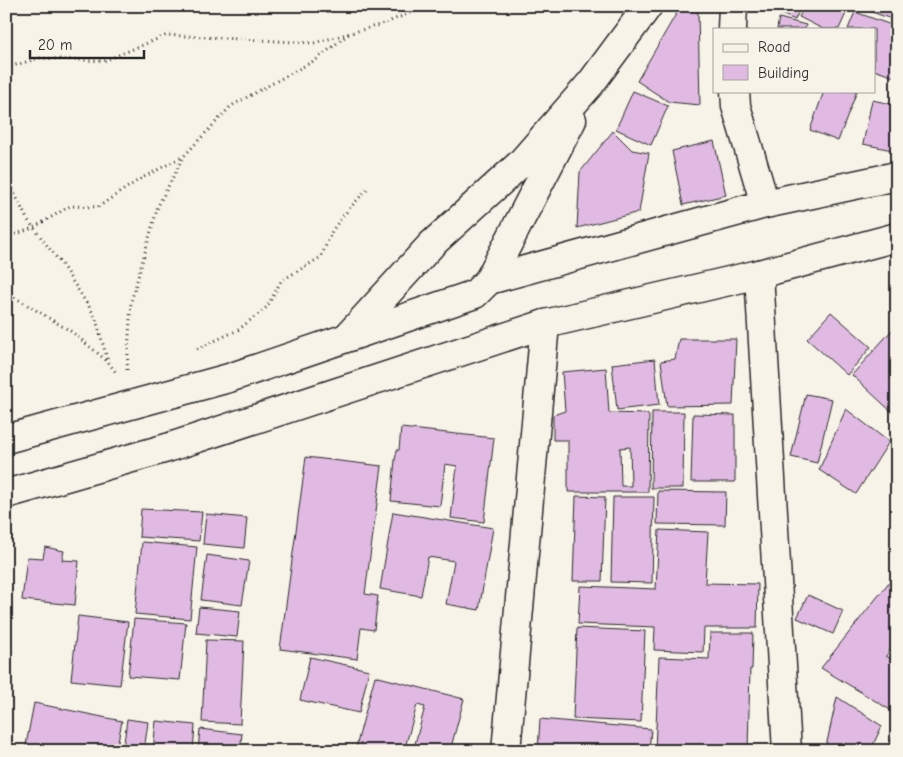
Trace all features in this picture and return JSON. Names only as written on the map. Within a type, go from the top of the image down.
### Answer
[{"type":"street","points":[[348,336],[432,244],[521,163],[592,84],[648,6]]},
{"type":"street","points":[[732,6],[732,28]]},
{"type":"street","points":[[6,439],[129,396],[229,378],[474,294],[489,280],[592,84]]},
{"type":"street","points":[[735,92],[736,106],[765,204]]},
{"type":"street","points":[[489,280],[765,204],[897,176]]},
{"type":"street","points":[[6,494],[167,448],[545,324],[758,274],[897,237]]},
{"type":"street","points":[[758,274],[787,751]]},
{"type":"street","points":[[506,751],[545,324]]},
{"type":"path","points":[[6,68],[39,58],[104,61],[167,34],[314,42],[384,24],[427,6]]},
{"type":"path","points":[[129,396],[131,302],[158,206],[184,156],[231,106],[317,59],[350,33]]},
{"type":"path","points":[[6,238],[33,228],[70,206],[98,207],[140,179],[184,156]]},
{"type":"path","points":[[6,176],[27,219],[62,265],[95,316],[108,362],[129,396]]},
{"type":"path","points":[[191,352],[238,330],[267,307],[281,281],[321,256],[332,231],[367,189]]},
{"type":"path","points":[[6,292],[72,332],[108,362]]},
{"type":"building","points":[[771,6],[801,6],[795,20],[770,9]]},
{"type":"building","points":[[805,6],[842,6],[848,9],[839,28],[821,28],[799,17]]},
{"type":"building","points":[[897,6],[897,21],[858,7]]},
{"type":"building","points":[[679,9],[698,12],[700,105],[669,102],[637,81]]},
{"type":"building","points":[[855,12],[897,27],[897,78],[876,71],[876,28],[848,28]]},
{"type":"building","points":[[779,18],[806,25],[805,28],[777,28]]},
{"type":"building","points":[[633,91],[668,106],[651,145],[616,129]]},
{"type":"building","points":[[824,92],[857,92],[838,141],[810,130]]},
{"type":"building","points":[[872,100],[897,105],[897,151],[863,144]]},
{"type":"building","points":[[613,131],[632,150],[649,153],[639,212],[577,228],[580,172]]},
{"type":"building","points":[[714,141],[726,195],[683,205],[672,151]]},
{"type":"building","points":[[831,312],[871,347],[847,375],[807,339]]},
{"type":"building","points":[[892,330],[897,334],[897,413],[895,415],[852,375]]},
{"type":"building","points":[[679,339],[736,339],[733,405],[667,406],[661,361],[675,359]]},
{"type":"building","points":[[655,359],[659,405],[617,410],[612,364]]},
{"type":"building","points":[[606,368],[609,413],[647,414],[649,416],[648,492],[568,492],[568,440],[553,440],[553,415],[565,411],[562,372]],"holes":[[[630,447],[631,486],[621,486],[620,448]]]},
{"type":"building","points":[[806,394],[832,399],[817,463],[791,457]]},
{"type":"building","points":[[846,409],[889,442],[856,494],[819,470]]},
{"type":"building","points":[[652,412],[684,412],[683,488],[651,488]]},
{"type":"building","points":[[693,414],[735,415],[735,482],[691,482]]},
{"type":"building","points":[[401,428],[494,438],[484,522],[451,518],[457,466],[445,464],[440,506],[391,501],[395,460],[397,450],[399,450]]},
{"type":"building","points":[[306,457],[382,466],[365,594],[378,596],[374,630],[361,628],[357,659],[280,649]]},
{"type":"building","points":[[658,491],[726,492],[725,525],[657,524]]},
{"type":"building","points":[[576,496],[605,497],[602,581],[573,581]]},
{"type":"building","points":[[613,497],[654,497],[652,583],[611,582]]},
{"type":"building","points":[[141,509],[202,512],[199,541],[139,537]]},
{"type":"building","points":[[393,512],[493,528],[479,610],[446,604],[454,561],[428,557],[421,596],[380,589]]},
{"type":"building","points":[[206,514],[247,518],[244,548],[203,544]]},
{"type":"building","points":[[659,530],[708,532],[705,583],[758,584],[757,628],[704,628],[703,652],[654,650],[655,627],[578,624],[580,586],[656,589]]},
{"type":"building","points":[[142,542],[197,547],[190,619],[135,614]]},
{"type":"building","points":[[45,547],[64,551],[62,560],[79,561],[75,605],[22,600],[27,557],[43,558]]},
{"type":"building","points":[[207,555],[249,561],[242,605],[201,600]]},
{"type":"building","points":[[890,581],[897,586],[897,639],[886,656],[897,661],[897,714],[821,668]]},
{"type":"building","points":[[808,595],[843,611],[833,634],[797,618]]},
{"type":"building","points":[[199,607],[240,611],[237,637],[196,633]]},
{"type":"building","points":[[78,616],[128,622],[120,685],[71,680]]},
{"type":"building","points":[[134,619],[186,623],[180,680],[128,676]]},
{"type":"building","points":[[577,628],[645,631],[641,722],[573,719]]},
{"type":"building","points":[[710,633],[753,633],[748,751],[655,751],[659,657],[709,659]]},
{"type":"building","points":[[206,640],[244,641],[240,724],[202,722]]},
{"type":"building","points":[[310,657],[369,670],[359,713],[300,700]]},
{"type":"building","points":[[375,676],[464,699],[450,751],[413,751],[425,707],[417,705],[404,751],[355,751]]},
{"type":"building","points":[[837,697],[882,726],[870,751],[825,751]]},
{"type":"building","points":[[34,703],[122,721],[116,751],[25,750]]},
{"type":"building","points":[[127,719],[148,722],[144,751],[123,751]]},
{"type":"building","points":[[540,719],[651,729],[649,751],[538,751]]},
{"type":"building","points":[[156,721],[195,725],[193,751],[153,751]]},
{"type":"building","points":[[200,729],[242,734],[240,751],[198,751]]},
{"type":"building","points":[[895,734],[897,735],[897,751],[885,751]]}]
